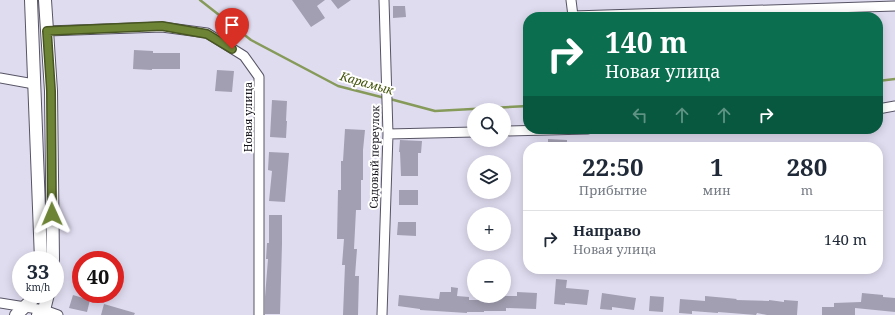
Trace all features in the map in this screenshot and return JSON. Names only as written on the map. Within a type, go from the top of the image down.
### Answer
[{"type":"street","points":[[31,0],[41,251]]},
{"type":"street","points":[[45,0],[51,91],[53,251]]},
{"type":"street","name":"Садовый переулок","points":[[382,315],[388,134],[384,0]]},
{"type":"street","points":[[571,0],[572,12]]},
{"type":"street","points":[[702,12],[895,6]]},
{"type":"street","name":"Новая улица","points":[[47,31],[162,26],[207,34],[244,56],[259,77],[258,315]]},
{"type":"street","points":[[0,78],[34,84]]},
{"type":"street","points":[[883,107],[895,106]]},
{"type":"street","points":[[511,131],[523,131]]},
{"type":"street","points":[[388,134],[467,132]]},
{"type":"street","points":[[0,303],[20,311],[58,315]]},
{"type":"street","points":[[20,311],[29,303]]},
{"type":"street","points":[[41,313],[45,303]]},
{"type":"building","points":[[292,0],[325,0],[317,6],[325,18],[311,27]]},
{"type":"building","points":[[331,0],[351,0],[338,9]]},
{"type":"building","points":[[393,6],[405,6],[406,17],[393,18]]},
{"type":"building","points":[[134,50],[153,51],[153,53],[180,53],[180,69],[133,69]]},
{"type":"building","points":[[217,70],[234,71],[232,92],[215,91]]},
{"type":"building","points":[[272,100],[287,101],[286,138],[270,137]]},
{"type":"building","points":[[345,129],[365,130],[363,180],[361,180],[361,210],[356,210],[354,249],[357,249],[355,276],[359,276],[358,315],[343,315],[345,265],[342,265],[344,239],[337,239],[338,190],[341,190],[341,161],[343,161]]},
{"type":"building","points":[[548,139],[567,140],[567,142],[548,142]]},
{"type":"building","points":[[400,140],[422,141],[421,153],[418,153],[418,176],[401,176],[399,152]]},
{"type":"building","points":[[269,152],[289,153],[285,202],[269,201],[272,171],[268,170]]},
{"type":"building","points":[[399,190],[418,190],[418,205],[399,205]]},
{"type":"building","points":[[269,215],[282,215],[280,314],[265,314],[268,259],[266,259],[267,243],[269,243]]},
{"type":"building","points":[[398,222],[416,222],[416,236],[397,235]]},
{"type":"building","points":[[556,279],[567,280],[566,288],[589,290],[587,305],[565,303],[565,305],[554,304]]},
{"type":"building","points":[[451,287],[458,288],[457,296],[467,297],[467,303],[511,303],[511,296],[517,296],[517,292],[537,293],[536,309],[506,308],[506,311],[467,313],[420,310],[398,306],[399,295],[439,299],[440,292],[451,292]]},
{"type":"building","points":[[602,293],[636,298],[634,310],[612,307],[612,310],[600,309]]},
{"type":"building","points":[[862,293],[895,298],[895,312],[855,308],[855,315],[822,315],[822,307],[834,307],[834,303],[861,302]]},
{"type":"building","points":[[650,296],[664,297],[663,312],[649,311]]},
{"type":"building","points":[[705,296],[737,299],[736,300],[769,300],[784,302],[784,300],[798,301],[797,315],[767,315],[757,313],[756,315],[692,311],[692,314],[679,313],[680,299],[705,301]]},
{"type":"building","points":[[72,298],[72,303],[89,303],[87,312],[69,308]]},
{"type":"building","points":[[104,304],[135,313],[134,315],[101,315]]},
{"type":"waterway","name":"Карамык","points":[[200,0],[251,40],[338,86],[385,98]]},
{"type":"waterway","name":"Карамык","points":[[883,80],[895,79]]},
{"type":"waterway","name":"Карамык","points":[[390,99],[435,111],[523,106]]},
{"type":"route","points":[[52,214],[51,91],[47,31],[162,26],[207,34],[232,49]]}]
